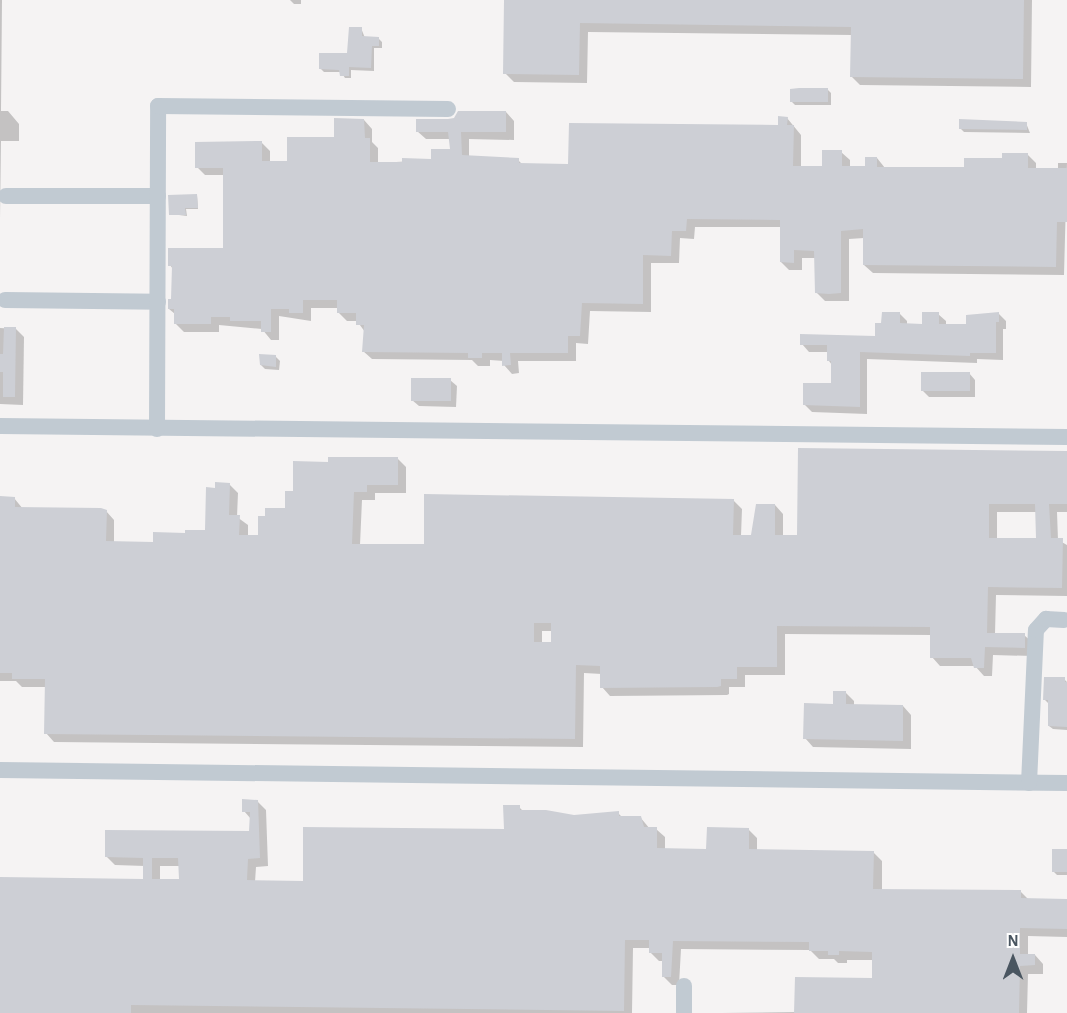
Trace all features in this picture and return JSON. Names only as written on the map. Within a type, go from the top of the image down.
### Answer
[{"type":"lane","points":[[157,429],[158,106],[448,109]]},
{"type":"lane","points":[[6,196],[158,196]]},
{"type":"lane","points":[[4,300],[158,302]]},
{"type":"lane","points":[[0,426],[1067,437]]},
{"type":"lane","points":[[1029,783],[1036,630],[1046,619],[1064,620]]},
{"type":"lane","points":[[0,770],[1067,783]]},
{"type":"lane","points":[[684,986],[684,1013]]},
{"type":"building","points":[[504,0],[1024,0],[1023,79],[850,77],[851,27],[580,23],[579,75],[503,74]]},
{"type":"building","points":[[349,27],[362,27],[362,36],[379,37],[379,46],[372,46],[371,68],[349,67],[349,76],[340,76],[339,70],[319,69],[319,53],[347,53]]},
{"type":"building","points":[[828,88],[828,102],[790,102],[790,89]]},
{"type":"building","points":[[458,111],[506,111],[506,132],[461,132],[462,155],[519,158],[519,163],[568,164],[569,123],[778,125],[778,116],[788,117],[787,125],[794,125],[793,166],[822,166],[822,150],[842,150],[842,166],[865,166],[865,157],[877,157],[877,167],[964,167],[964,158],[1002,158],[1002,153],[1028,153],[1028,168],[1067,168],[1067,222],[1057,222],[1056,267],[863,265],[863,229],[841,231],[841,293],[829,294],[815,293],[814,251],[794,250],[794,263],[780,262],[780,220],[687,219],[686,231],[672,231],[671,256],[643,255],[643,304],[582,303],[580,336],[568,336],[568,353],[510,353],[511,365],[502,366],[502,353],[482,353],[482,358],[468,358],[468,353],[362,352],[364,325],[356,325],[356,313],[337,313],[337,300],[303,300],[303,313],[289,313],[289,309],[271,309],[271,332],[261,332],[261,321],[230,321],[230,317],[211,317],[211,324],[174,324],[174,309],[168,309],[168,299],[171,299],[172,266],[168,266],[168,248],[223,248],[223,168],[195,168],[195,142],[262,141],[262,161],[287,161],[287,137],[334,137],[334,118],[364,119],[365,138],[370,138],[370,162],[402,162],[402,158],[431,159],[431,149],[450,149],[448,132],[416,132],[416,119],[454,118]]},
{"type":"building","points":[[959,119],[1027,122],[1027,130],[959,129]]},
{"type":"building","points":[[197,194],[198,208],[185,208],[186,215],[169,215],[168,195]]},
{"type":"building","points":[[882,312],[900,312],[900,323],[922,324],[922,312],[939,312],[939,324],[966,324],[966,315],[999,312],[999,322],[996,322],[996,353],[970,353],[970,356],[860,352],[860,407],[803,405],[803,383],[831,383],[831,361],[827,361],[827,345],[800,345],[800,334],[875,336],[875,323],[881,323]]},
{"type":"building","points":[[4,327],[16,327],[15,397],[3,397],[0,354],[3,354]]},
{"type":"building","points":[[259,354],[276,355],[276,367],[260,365]]},
{"type":"building","points":[[921,372],[970,372],[970,391],[921,391]]},
{"type":"building","points":[[411,378],[451,378],[451,401],[411,401]]},
{"type":"building","points":[[798,448],[1067,451],[1067,504],[1049,504],[1051,538],[1063,538],[1062,588],[988,587],[987,633],[1025,633],[1025,648],[985,647],[984,668],[974,668],[971,658],[930,658],[930,627],[777,626],[777,667],[737,667],[737,679],[721,679],[721,686],[717,687],[600,688],[600,666],[576,665],[575,739],[44,734],[45,679],[12,679],[12,673],[0,673],[0,496],[15,497],[15,507],[101,508],[107,510],[106,541],[153,542],[153,532],[185,533],[185,530],[205,530],[206,487],[215,488],[215,482],[230,483],[229,515],[240,515],[239,535],[258,535],[258,516],[265,516],[265,508],[285,508],[285,491],[293,491],[293,461],[328,462],[328,457],[398,457],[398,485],[367,485],[367,492],[354,492],[352,544],[424,544],[424,494],[734,499],[733,535],[751,535],[756,504],[775,504],[775,535],[797,535]],"holes":[[[989,504],[1035,504],[1036,538],[989,538]],[[534,623],[551,623],[551,642],[534,642]]]},
{"type":"building","points":[[1044,677],[1065,677],[1067,727],[1048,726],[1048,700],[1043,700]]},
{"type":"building","points":[[833,691],[846,691],[846,704],[903,705],[903,741],[803,739],[804,703],[833,704]]},
{"type":"building","points":[[242,799],[258,800],[260,858],[248,859],[247,880],[303,881],[303,827],[504,829],[503,805],[520,805],[520,810],[546,810],[574,815],[619,811],[619,816],[641,816],[644,827],[657,827],[657,848],[706,849],[707,827],[749,828],[749,849],[874,851],[873,889],[1021,890],[1021,898],[1067,899],[1067,929],[1020,928],[1020,954],[1035,954],[1035,965],[1020,966],[1019,1013],[794,1013],[795,977],[872,978],[872,952],[839,951],[839,955],[828,955],[828,951],[809,951],[809,942],[673,941],[671,977],[662,977],[662,953],[649,953],[649,940],[625,940],[624,1011],[131,1005],[131,1013],[0,1013],[0,877],[143,879],[143,858],[105,857],[105,830],[249,831],[250,812],[242,812]],"holes":[[[152,858],[178,858],[179,879],[152,879]]]},
{"type":"building","points":[[1052,849],[1067,849],[1067,872],[1052,872]]}]
